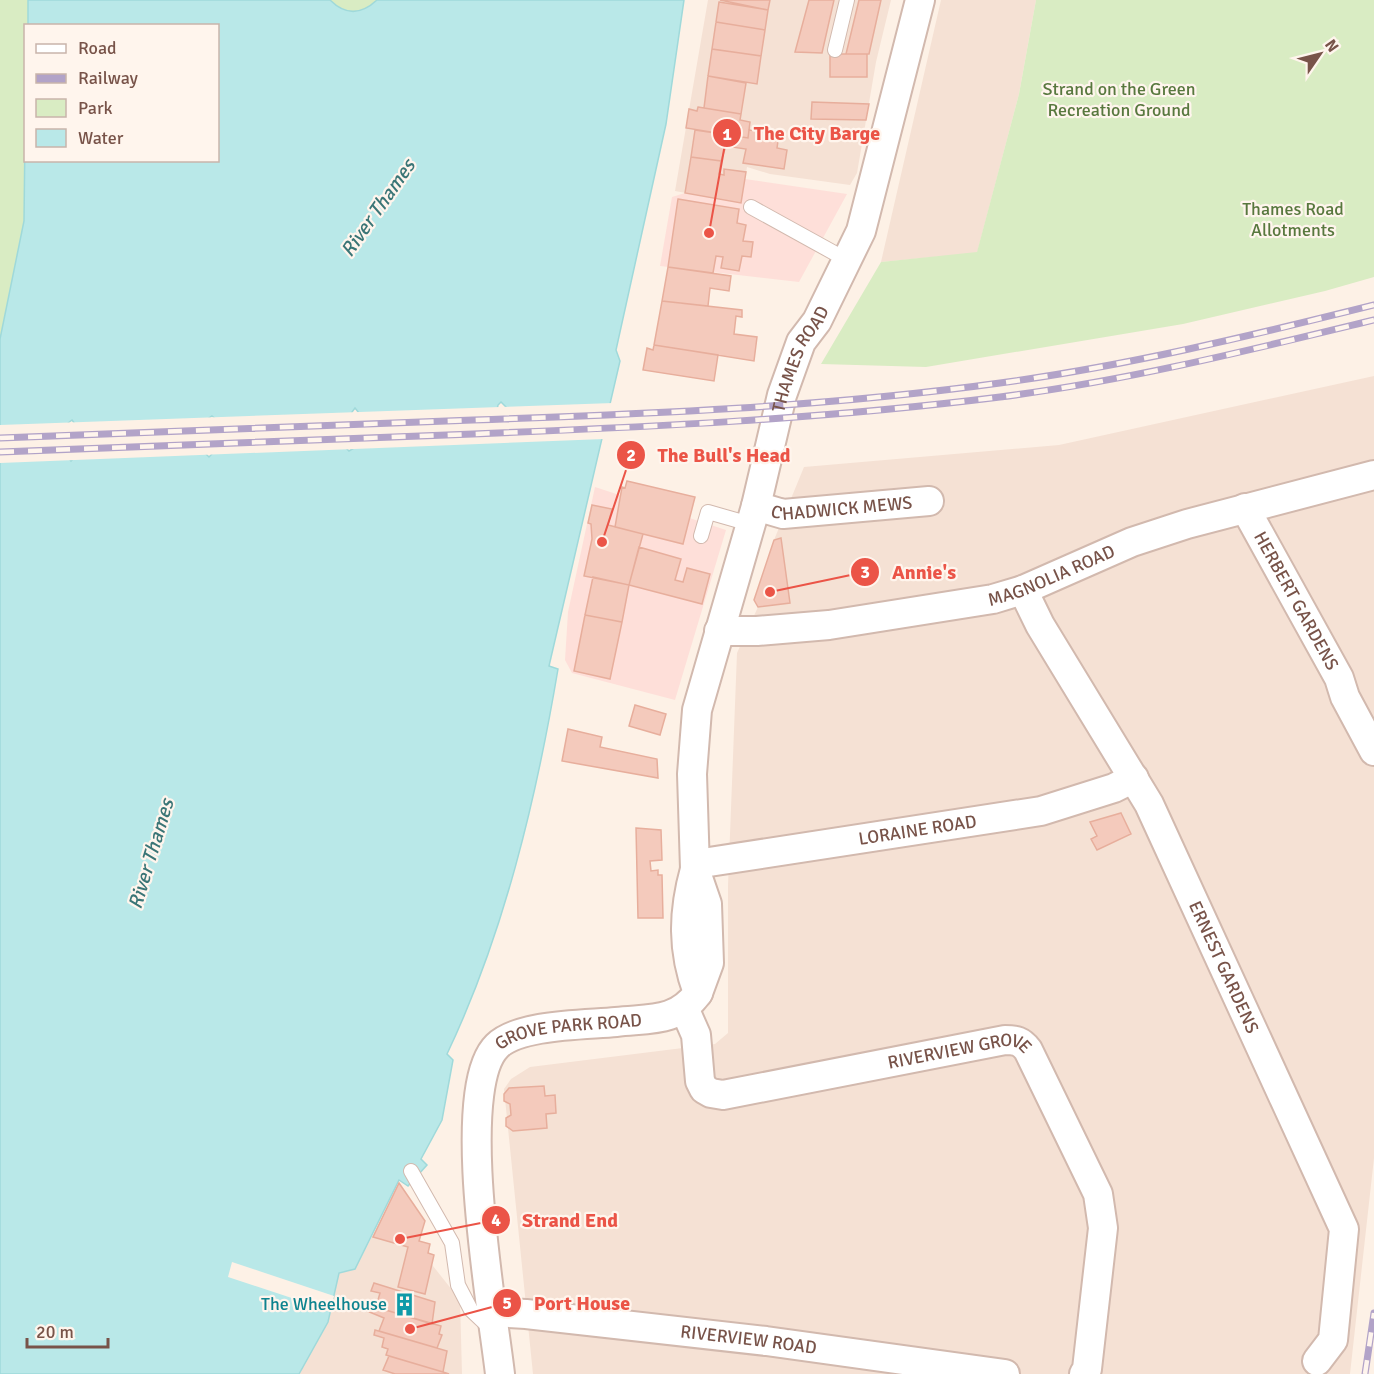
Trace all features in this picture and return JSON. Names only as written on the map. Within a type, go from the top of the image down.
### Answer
[{"type":"street","name":"THAMES ROAD","points":[[692,1001],[709,963],[707,904],[696,866],[692,774],[698,710],[753,515],[782,395],[801,342],[817,321],[847,260],[869,206],[920,0]]},
{"type":"street","name":"MAGNOLIA ROAD","points":[[719,631],[757,631],[829,625],[943,609],[993,599],[1023,590],[1132,542],[1245,508],[1374,475]]},
{"type":"street","name":"CHADWICK MEWS","points":[[753,515],[929,501]]},
{"type":"street","name":"HERBERT GARDENS","points":[[1245,508],[1340,678],[1345,697],[1374,751]]},
{"type":"street","name":"ERNEST GARDENS","points":[[1023,590],[1040,625],[1134,778],[1154,815],[1344,1229],[1333,1340],[1317,1361]]},
{"type":"street","name":"LORAINE ROAD","points":[[696,866],[1041,811],[1114,788],[1134,778]]},
{"type":"street","name":"GROVE PARK ROAD","points":[[500,1374],[478,1191],[477,1155],[481,1083],[492,1052],[505,1039],[531,1031],[664,1017],[692,1001]]},
{"type":"street","name":"RIVERVIEW GROVE","points":[[692,1001],[700,1081],[704,1089],[723,1095],[1005,1040],[1016,1040],[1023,1043],[1098,1194],[1103,1212],[1087,1369],[1084,1374]]},
{"type":"street","name":"RIVERVIEW ROAD","points":[[494,1323],[538,1315],[766,1341],[1005,1374]]},
{"type":"lane","points":[[835,50],[847,0]]},
{"type":"lane","points":[[751,207],[847,260]]},
{"type":"lane","points":[[701,536],[708,512],[753,515]]},
{"type":"lane","points":[[411,1171],[452,1243],[458,1285],[471,1310],[494,1323]]},
{"type":"shaded area","points":[[708,0],[891,0],[876,62],[857,173],[850,185],[770,174],[747,167],[741,203],[675,191]]},
{"type":"shaded area","points":[[941,0],[1036,0],[1019,94],[977,253],[881,262]]},
{"type":"shaded area","points":[[745,179],[847,194],[799,282],[660,266],[672,197],[685,193],[741,203]]},
{"type":"shaded area","points":[[1374,376],[1374,1158],[1350,1374],[533,1374],[504,1089],[511,1079],[530,1067],[715,1044],[728,1033],[728,886],[737,653],[758,607],[781,538],[774,540],[804,467],[1059,445]]},
{"type":"shaded area","points":[[595,487],[726,530],[675,700],[572,673],[565,660],[568,612]]},
{"type":"shaded area","points":[[387,1208],[460,1300],[462,1374],[299,1374],[328,1322],[338,1273],[355,1269]]},
{"type":"green space","points":[[0,0],[46,0],[46,24],[24,24],[24,162],[48,162],[0,379]]},
{"type":"green space","points":[[330,0],[377,0],[359,11],[347,11]]},
{"type":"green space","points":[[1036,0],[1374,0],[1374,277],[1325,291],[1183,324],[926,367],[821,364],[881,262],[977,252],[1019,94]]},
{"type":"water","name":"River Thames","points":[[28,0],[330,0],[347,11],[359,11],[377,0],[684,0],[666,124],[616,350],[620,361],[549,666],[558,669],[539,768],[516,866],[485,962],[447,1054],[453,1060],[442,1120],[421,1159],[427,1165],[408,1186],[399,1180],[355,1269],[339,1273],[328,1322],[299,1374],[0,1374],[0,339],[24,221],[25,162],[219,162],[219,24],[28,24]],"holes":[[[501,402],[506,407],[499,439],[491,438],[498,405]],[[355,408],[359,413],[354,448],[349,451],[346,448],[352,412]],[[212,416],[216,419],[212,454],[209,457],[205,453],[209,418]],[[72,420],[75,424],[74,458],[71,461],[68,457],[68,423]]]},
{"type":"pier","points":[[613,403],[604,439],[0,463],[0,425],[500,407],[495,438],[502,407]]},
{"type":"pier","points":[[232,1262],[334,1296],[331,1311],[228,1277]]},
{"type":"building","points":[[720,0],[770,0],[768,10]]},
{"type":"building","points":[[809,0],[834,0],[822,53],[795,52]]},
{"type":"building","points":[[859,0],[881,0],[869,54],[846,54]]},
{"type":"building","points":[[719,2],[768,10],[765,30],[716,22]]},
{"type":"building","points":[[716,22],[765,30],[761,56],[712,49]]},
{"type":"building","points":[[712,49],[761,56],[757,84],[708,76]]},
{"type":"building","points":[[830,54],[867,54],[867,77],[830,77]]},
{"type":"building","points":[[708,76],[746,83],[741,114],[704,108]]},
{"type":"building","points":[[812,102],[869,104],[866,120],[811,119]]},
{"type":"building","points":[[698,107],[741,114],[740,120],[750,122],[748,138],[686,128],[689,109],[697,111]]},
{"type":"building","points":[[695,130],[748,138],[749,130],[779,134],[777,148],[787,150],[784,169],[743,163],[746,149],[726,146],[721,161],[691,157]]},
{"type":"building","points":[[691,157],[721,161],[719,174],[724,175],[724,169],[746,172],[741,203],[685,193]]},
{"type":"building","points":[[678,199],[739,209],[737,223],[746,225],[743,241],[753,242],[751,257],[742,256],[739,271],[721,268],[723,257],[716,256],[713,273],[668,267]]},
{"type":"building","points":[[668,267],[731,276],[729,291],[710,288],[708,306],[662,301]]},
{"type":"building","points":[[662,301],[742,310],[742,317],[736,316],[734,334],[757,337],[754,361],[654,345]]},
{"type":"building","points":[[654,345],[718,355],[714,381],[643,370],[647,348],[653,350]]},
{"type":"building","points":[[627,481],[695,497],[683,544],[615,527],[622,487],[625,488]]},
{"type":"building","points":[[592,505],[612,509],[608,525],[643,534],[629,585],[584,576],[592,539],[591,524],[588,523]]},
{"type":"building","points":[[781,538],[790,603],[758,607],[754,600],[774,540]]},
{"type":"building","points":[[639,547],[681,559],[675,580],[683,582],[687,568],[710,574],[702,604],[629,585]]},
{"type":"building","points":[[593,577],[629,585],[622,622],[585,615]]},
{"type":"building","points":[[585,615],[622,622],[610,679],[574,671]]},
{"type":"building","points":[[635,705],[666,714],[660,735],[629,726]]},
{"type":"building","points":[[568,729],[602,737],[600,747],[657,759],[658,778],[562,761]]},
{"type":"building","points":[[1121,813],[1131,834],[1097,850],[1091,839],[1097,836],[1090,822]]},
{"type":"building","points":[[636,828],[661,830],[662,860],[650,861],[651,871],[658,870],[658,875],[662,875],[663,918],[638,918]]},
{"type":"building","points":[[544,1086],[545,1096],[555,1095],[556,1113],[546,1114],[547,1128],[513,1131],[506,1126],[506,1118],[511,1115],[510,1104],[504,1101],[504,1094],[509,1088]]},
{"type":"building","points":[[399,1183],[425,1221],[419,1241],[430,1244],[428,1253],[434,1255],[425,1294],[398,1287],[408,1247],[373,1237]]},
{"type":"building","name":"The Wheelhouse","points":[[374,1283],[435,1302],[432,1324],[376,1307],[380,1293],[371,1291]]},
{"type":"building","points":[[368,1305],[441,1326],[439,1334],[442,1335],[437,1348],[379,1331],[384,1318],[367,1311]]},
{"type":"building","points":[[375,1330],[447,1351],[443,1372],[386,1355],[388,1349],[382,1347],[384,1338],[374,1335]]},
{"type":"building","points":[[389,1356],[449,1374],[395,1374],[383,1370]]},
{"type":"railway","points":[[0,438],[605,415],[868,398],[1000,383],[1094,368],[1234,339],[1374,305]]},
{"type":"railway","points":[[0,452],[605,428],[736,421],[934,405],[1047,390],[1188,364],[1374,320]]},
{"type":"railway","points":[[1365,1374],[1374,1313]]},
{"type":"place","name":"The City Barge","points":[[709,233]]},
{"type":"place","name":"The Bull's Head","points":[[602,542]]},
{"type":"place","name":"Annie's","points":[[770,592]]},
{"type":"place","name":"Strand End","points":[[400,1239]]},
{"type":"place","name":"The Wheelhouse","points":[[405,1304]]},
{"type":"place","name":"Port House","points":[[410,1329]]},
{"type":"park label","name":"Strand on the Green Recreation Ground","points":[[1119,100]]},
{"type":"park label","name":"Thames Road Allotments","points":[[1293,219]]}]
